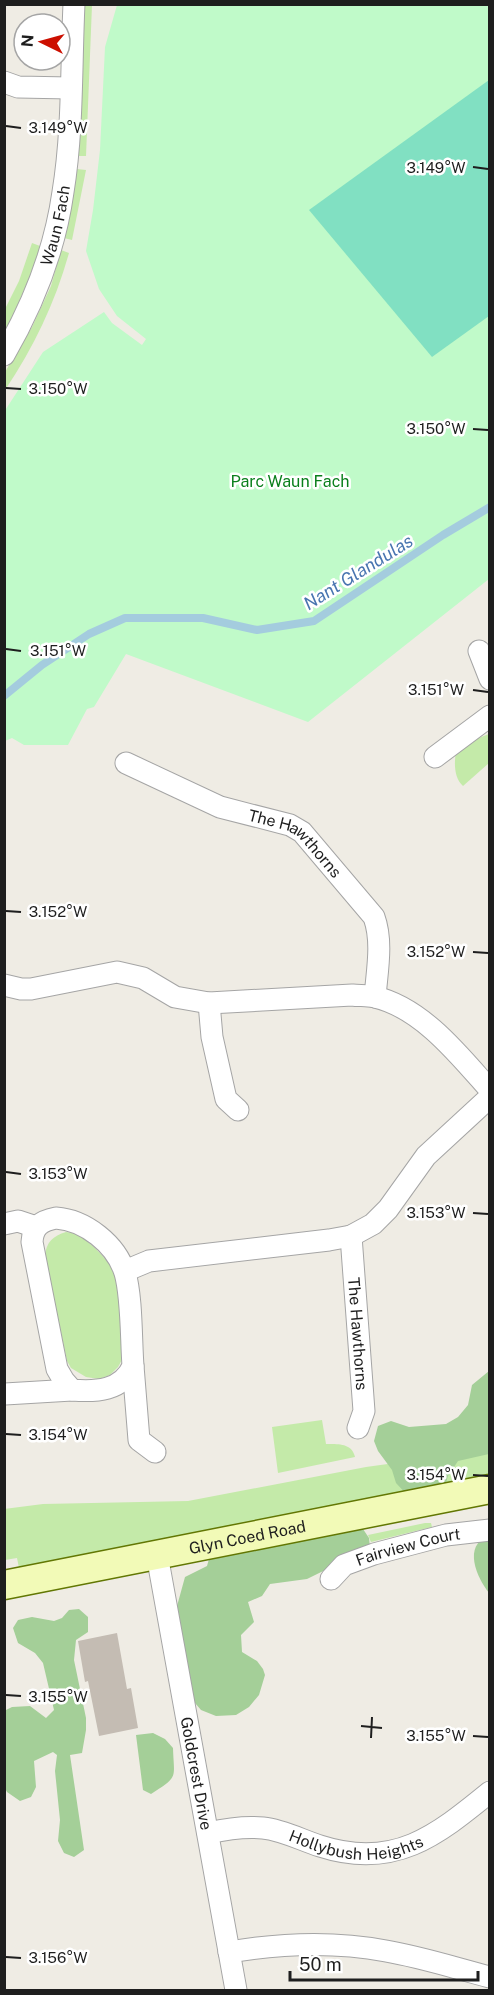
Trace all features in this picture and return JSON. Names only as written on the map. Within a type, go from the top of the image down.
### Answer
[{"type":"street","name":"Waun Fach","points":[[4,355],[38,288],[57,223],[67,162],[74,4]]},
{"type":"street","points":[[4,82],[18,87],[70,88]]},
{"type":"street","points":[[478,651],[489,679]]},
{"type":"street","points":[[435,757],[489,716]]},
{"type":"street","name":"The Hawthorns","points":[[126,763],[220,807],[290,825],[302,832],[374,917],[379,944],[375,997]]},
{"type":"street","points":[[4,985],[21,990],[31,989],[117,972],[143,978],[176,997],[209,1003],[329,996],[375,997],[403,1008],[418,1018],[454,1051],[489,1090]]},
{"type":"street","points":[[209,1003],[212,1037],[226,1100],[238,1110]]},
{"type":"street","points":[[125,1271],[149,1261],[351,1236],[373,1224],[388,1209],[426,1156],[489,1097]]},
{"type":"street","points":[[72,1390],[57,1369],[32,1242],[36,1227],[43,1221],[56,1218],[78,1222],[104,1241],[125,1271],[128,1285],[139,1440],[155,1452]]},
{"type":"street","points":[[4,1224],[18,1221],[36,1227]]},
{"type":"street","name":"The Hawthorns","points":[[351,1236],[364,1411],[358,1428]]},
{"type":"street","points":[[5,1394],[93,1391],[112,1388],[129,1375],[133,1366]]},
{"type":"street","name":"Glyn Coed Road","points":[[4,1585],[489,1489]]},
{"type":"street","name":"Fairview Court","points":[[331,1579],[344,1565],[374,1554],[446,1535],[489,1530]]},
{"type":"street","name":"Goldcrest Drive","points":[[157,1555],[236,1990]]},
{"type":"street","name":"Hollybush Heights","points":[[208,1833],[265,1828],[348,1853],[381,1853],[403,1849],[425,1840],[446,1827],[489,1792]]},
{"type":"street","points":[[229,1952],[281,1945],[327,1944],[360,1947],[408,1955],[489,1977]]},
{"type":"green space","points":[[84,5],[92,5],[86,156],[78,156]]},
{"type":"green space","name":"Parc Waun Fach","points":[[117,5],[489,5],[489,579],[308,722],[126,654],[94,707],[87,709],[68,745],[24,745],[12,738],[5,741],[4,412],[43,352],[104,312],[112,323],[142,345],[146,339],[117,316],[99,289],[86,251],[100,150],[105,47]]},
{"type":"green space","points":[[489,80],[489,316],[432,357],[309,210]]},
{"type":"green space","points":[[77,169],[86,170],[72,240],[64,238]]},
{"type":"green space","points":[[32,243],[40,246],[5,332],[5,309],[19,281]]},
{"type":"green space","points":[[61,250],[69,253],[50,307],[34,341],[5,390],[5,372],[32,327],[51,286]]},
{"type":"green space","points":[[489,734],[489,763],[463,786],[455,770],[456,752],[476,739]]},
{"type":"green space","points":[[66,1232],[81,1237],[89,1243],[110,1265],[118,1279],[123,1358],[110,1375],[99,1379],[86,1377],[71,1368],[67,1361],[45,1256],[51,1240]]},
{"type":"green space","points":[[489,1371],[489,1454],[458,1461],[448,1476],[445,1486],[410,1498],[396,1483],[392,1470],[378,1451],[374,1441],[378,1426],[391,1421],[409,1427],[446,1424],[458,1417],[468,1405],[472,1385]]},
{"type":"green space","points":[[322,1420],[326,1444],[340,1444],[348,1447],[355,1457],[278,1473],[272,1427]]},
{"type":"green space","points":[[489,1450],[489,1475],[19,1568],[17,1558],[5,1560],[4,1509],[43,1504],[188,1501],[366,1467]]},
{"type":"green space","points":[[359,1523],[369,1538],[370,1548],[307,1579],[270,1584],[262,1596],[248,1602],[254,1622],[241,1635],[242,1652],[257,1661],[265,1675],[259,1695],[249,1707],[236,1715],[216,1716],[201,1710],[189,1696],[182,1657],[177,1606],[185,1577],[207,1566],[209,1559]]},
{"type":"green space","points":[[431,1523],[432,1527],[371,1542],[368,1535]]},
{"type":"green space","points":[[489,1536],[489,1593],[480,1579],[474,1562],[474,1554],[481,1540]]},
{"type":"green space","points":[[79,1609],[88,1617],[88,1632],[76,1640],[74,1660],[86,1718],[86,1730],[82,1753],[70,1755],[84,1850],[74,1857],[64,1853],[58,1841],[60,1820],[55,1771],[57,1755],[53,1752],[34,1761],[36,1787],[31,1797],[20,1801],[7,1792],[4,1786],[4,1711],[12,1707],[30,1706],[46,1718],[54,1710],[43,1663],[35,1653],[18,1643],[13,1628],[18,1620],[32,1617],[54,1621],[62,1618],[69,1610]]},
{"type":"green space","points":[[153,1733],[165,1739],[173,1748],[174,1771],[171,1780],[151,1794],[143,1790],[136,1735]]},
{"type":"building","points":[[117,1633],[127,1689],[131,1688],[138,1728],[99,1736],[88,1681],[85,1682],[78,1641]]},
{"type":"waterway","name":"Nant Glandulas","points":[[4,696],[42,665],[89,634],[125,618],[203,618],[257,630],[314,621],[443,535],[490,507]]}]
